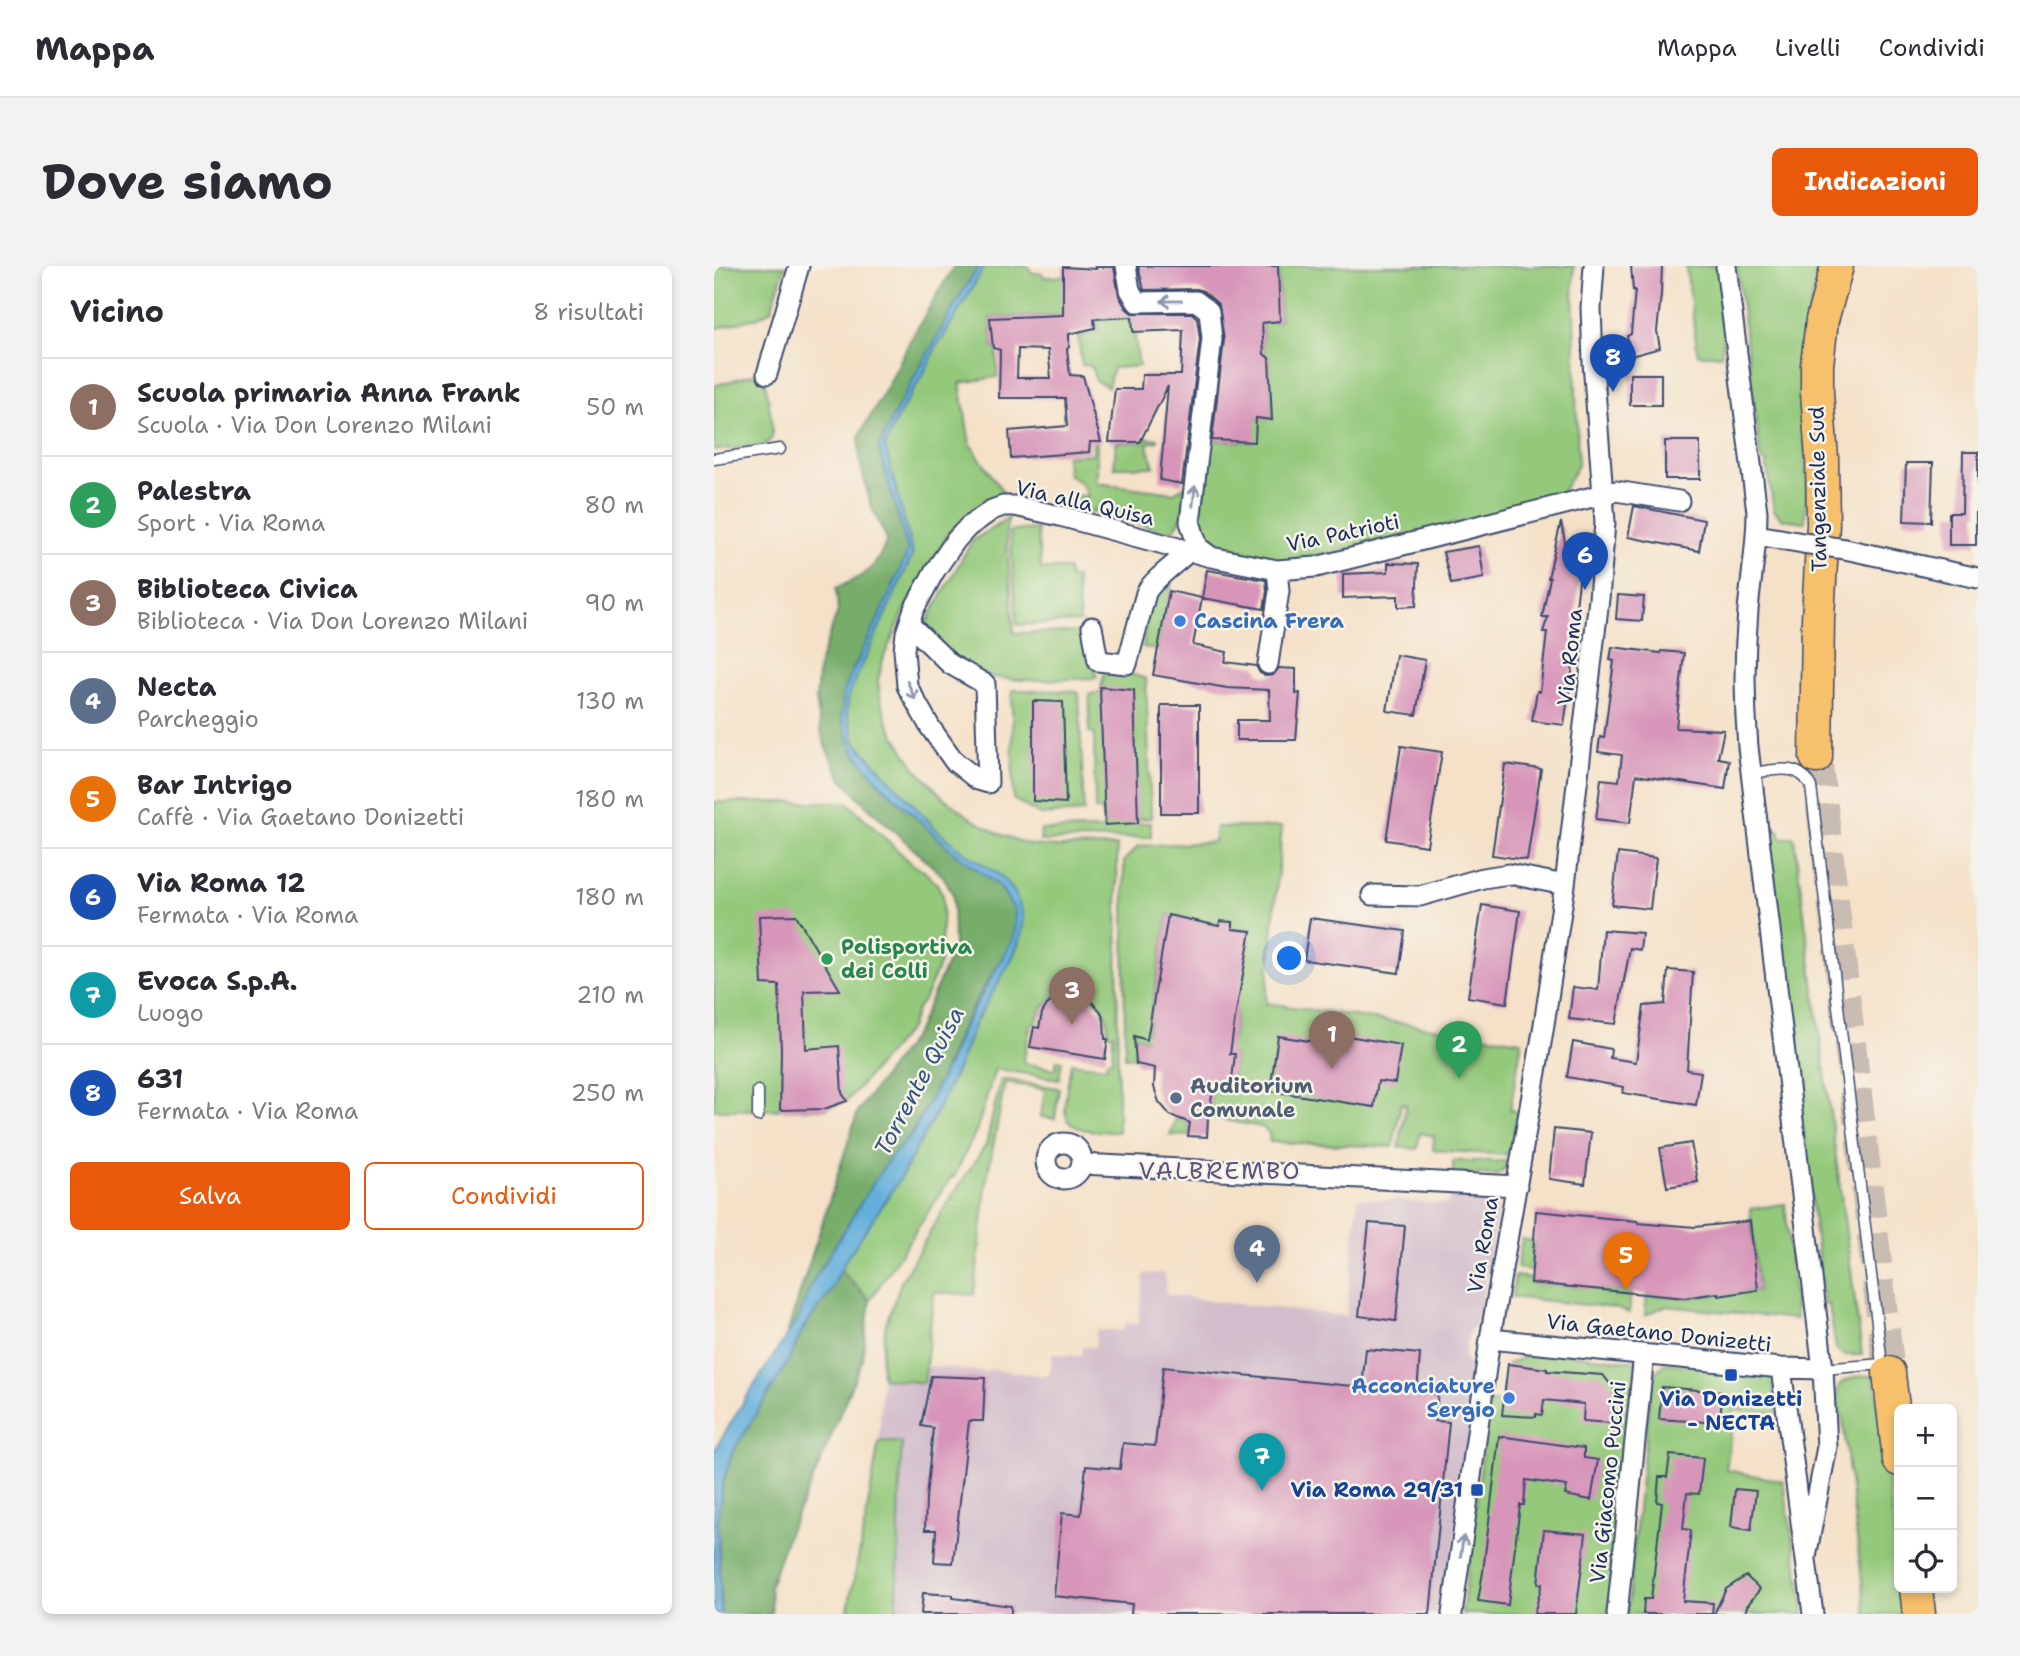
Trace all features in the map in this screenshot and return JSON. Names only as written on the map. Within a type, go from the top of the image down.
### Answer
[{"type":"highway","name":"Tangenziale Sud","points":[[1816,757],[1818,619],[1823,524],[1817,365],[1822,320],[1837,266]]},
{"type":"highway","points":[[1889,1373],[1894,1416]]},
{"type":"highway","points":[[1917,1593],[1919,1614]]},
{"type":"street","points":[[767,374],[799,266]]},
{"type":"street","points":[[1126,266],[1130,290],[1137,302],[1196,301],[1209,311],[1212,339],[1191,522],[1198,547],[1210,557]]},
{"type":"street","name":"Via Roma","points":[[1452,1614],[1490,1339],[1565,885],[1600,590],[1605,522],[1593,362],[1591,308],[1594,266]]},
{"type":"street","points":[[1726,266],[1757,512],[1757,535],[1748,610],[1744,699],[1823,1370],[1827,1447],[1806,1557]]},
{"type":"street","name":"Via Patrioti","points":[[1210,557],[1277,570],[1316,567],[1616,491],[1679,502]]},
{"type":"street","name":"Via alla Quisa","points":[[909,624],[950,664],[985,684],[988,783],[978,780],[954,761],[930,727],[907,686],[904,650],[909,624],[914,609],[934,572],[968,527],[992,510],[1015,506],[1210,557]]},
{"type":"street","points":[[1757,535],[1845,549],[1978,578]]},
{"type":"street","points":[[1091,627],[1098,661],[1127,664],[1150,585],[1189,551]]},
{"type":"street","points":[[1268,664],[1279,591],[1277,570]]},
{"type":"street","points":[[1372,895],[1420,896],[1483,878],[1509,874],[1565,885]]},
{"type":"street","points":[[1082,1164],[1517,1186]]},
{"type":"street","name":"Via Gaetano Donizetti","points":[[1490,1339],[1823,1370]]},
{"type":"street","name":"Via Giacomo Puccini","points":[[1617,1614],[1644,1354]]},
{"type":"street","points":[[1781,1368],[1814,1614]]},
{"type":"lane","points":[[714,459],[779,449]]},
{"type":"lane","points":[[1751,773],[1793,770],[1805,776],[1811,787],[1882,1364],[1823,1370]]},
{"type":"lane","points":[[758,1091],[758,1116]]},
{"type":"shaded area","points":[[1450,1195],[1486,1199],[1494,1203],[1497,1212],[1478,1320],[1469,1332],[1464,1356],[1477,1379],[1445,1614],[896,1614],[898,1497],[902,1443],[879,1441],[882,1378],[924,1383],[926,1366],[988,1372],[989,1369],[1044,1376],[1050,1374],[1052,1354],[1081,1356],[1082,1346],[1095,1347],[1096,1330],[1124,1330],[1125,1323],[1138,1324],[1144,1274],[1165,1273],[1166,1294],[1346,1316],[1358,1198],[1448,1204]]},
{"type":"green space","points":[[714,266],[785,266],[771,310],[759,317],[714,329]]},
{"type":"green space","points":[[954,266],[982,266],[949,320],[881,447],[910,554],[846,694],[844,717],[852,743],[892,793],[1001,886],[1016,911],[1018,928],[1015,941],[963,1024],[936,1088],[906,1143],[775,1371],[858,1111],[916,1033],[954,948],[953,895],[944,877],[842,779],[826,748],[816,699],[819,664],[838,611],[836,588],[869,570],[879,557],[887,539],[871,506],[860,462],[859,436]]},
{"type":"green space","points":[[982,266],[1028,266],[1032,273],[1042,273],[1044,277],[1069,276],[1077,288],[1063,296],[1063,315],[990,318],[993,348],[997,349],[997,377],[960,383],[970,444],[1005,495],[949,532],[904,612],[884,656],[878,680],[880,697],[887,721],[915,768],[943,797],[972,819],[997,833],[1030,845],[1117,846],[1118,1132],[1082,1129],[1067,1118],[1065,1109],[1071,1063],[1106,1067],[1107,1060],[1112,1060],[1113,1034],[1108,1034],[1105,1014],[1097,1001],[1076,992],[1060,993],[1048,1001],[1036,1023],[1031,1023],[1023,1063],[1055,1069],[1057,1060],[1062,1061],[1059,1079],[995,1069],[977,1129],[954,1177],[952,1176],[870,1300],[840,1270],[1015,941],[957,852],[852,743],[844,717],[846,694],[910,554],[881,454],[893,421]]},
{"type":"green space","points":[[1278,266],[1574,266],[1578,465],[1559,497],[1402,538],[1282,562],[1219,556],[1199,531],[1205,440],[1254,442],[1255,418],[1272,419],[1269,358],[1264,354],[1262,323],[1280,321]]},
{"type":"green space","points":[[1686,266],[1718,266],[1724,321],[1721,355],[1698,355]]},
{"type":"green space","points":[[1737,266],[1819,266],[1803,338],[1801,374],[1807,483],[1805,522],[1782,519],[1774,510],[1766,461],[1761,461]]},
{"type":"green space","points":[[1132,317],[1139,366],[1113,368],[1108,387],[1096,381],[1091,366],[1082,365],[1078,336],[1098,332],[1097,319]]},
{"type":"green space","points":[[763,371],[772,422],[772,438],[764,446],[714,450],[714,386]]},
{"type":"green space","points":[[1145,438],[1158,439],[1147,443],[1154,467],[1114,467],[1116,443],[1143,442]]},
{"type":"green space","points":[[1097,439],[1097,483],[1174,493],[1185,486],[1181,518],[1169,533],[1095,510],[1091,514],[1067,508],[1067,499],[1076,495],[1088,497],[1081,484],[1069,475],[1066,456],[1093,454],[1093,440]]},
{"type":"green space","points":[[1009,518],[1006,529],[1014,633],[1076,632],[1081,630],[1083,624],[1097,678],[1036,680],[990,676],[963,663],[924,627],[972,541]]},
{"type":"green space","points":[[1037,529],[1041,569],[1068,569],[1069,578],[1076,578],[1080,622],[1017,625],[1010,531]]},
{"type":"green space","points":[[1174,572],[1158,650],[1143,647],[1148,601]]},
{"type":"green space","points":[[1106,665],[1146,679],[1151,818],[1137,819],[1138,823],[1151,823],[1151,837],[1040,841],[1041,830],[1104,829],[1102,810],[1095,810],[1094,733],[1089,732],[1090,694],[1100,692]]},
{"type":"green space","points":[[1012,690],[1079,693],[1084,812],[1040,815],[1013,799]]},
{"type":"green space","name":"Polisportiva dei Colli","points":[[714,802],[847,802],[912,864],[924,871],[937,884],[943,895],[940,963],[925,998],[918,1007],[910,1028],[847,1101],[824,1109],[714,1110]]},
{"type":"green space","points":[[1216,827],[1282,827],[1266,1003],[1522,1041],[1510,1110],[1518,1112],[1512,1144],[1507,1155],[1433,1150],[1434,1136],[1420,1133],[1417,1149],[1399,1147],[1406,1104],[1401,1103],[1393,1147],[1270,1142],[1269,1133],[1262,1127],[1208,1117],[1214,1085],[1231,1088],[1235,1055],[1221,1052],[1232,1040],[1236,1013],[1236,959],[1246,960],[1251,931],[1232,929],[1232,922],[1220,921],[1219,926],[1168,915],[1148,1031],[1150,1040],[1135,1036],[1135,1057],[1125,1057],[1124,861],[1138,846],[1214,842]]},
{"type":"green space","points":[[1779,830],[1781,838],[1794,837],[1862,1355],[1844,1355],[1836,1349],[1829,1304],[1824,1305],[1767,832]]},
{"type":"green space","points":[[1001,1079],[1059,1088],[1055,1119],[1041,1117],[1045,1089],[1005,1083],[987,1178],[974,1295],[934,1292],[924,1383],[882,1378],[881,1358],[886,1323],[902,1280],[943,1210],[986,1145]]},
{"type":"green space","points":[[1176,1118],[1190,1123],[1188,1136],[1170,1135]]},
{"type":"green space","points":[[1453,1161],[1507,1161],[1504,1170],[1496,1175],[1453,1173]]},
{"type":"green space","points":[[1785,1204],[1796,1319],[1666,1306],[1645,1315],[1647,1294],[1685,1298],[1758,1290],[1750,1209]]},
{"type":"green space","points":[[1522,1239],[1534,1241],[1532,1270],[1517,1268]]},
{"type":"green space","points":[[840,1270],[870,1300],[862,1360],[789,1531],[770,1586],[772,1614],[718,1614],[718,1518],[726,1469],[740,1437],[787,1363],[803,1330],[829,1293]]},
{"type":"green space","points":[[1515,1276],[1531,1278],[1532,1283],[1631,1292],[1629,1313],[1616,1308],[1512,1297]]},
{"type":"green space","points":[[1539,1351],[1636,1362],[1608,1614],[1462,1614],[1489,1402],[1503,1403],[1508,1364]]},
{"type":"green space","points":[[1665,1363],[1773,1373],[1776,1413],[1734,1410],[1726,1470],[1783,1481],[1804,1614],[1627,1614],[1650,1394],[1655,1373]]},
{"type":"green space","points":[[1874,1375],[1894,1527],[1894,1593],[1903,1593],[1905,1614],[1866,1614],[1842,1414],[1838,1413],[1837,1391],[1841,1383],[1854,1377]]},
{"type":"green space","points":[[879,1441],[902,1443],[896,1614],[847,1614],[865,1523]]},
{"type":"water","points":[[979,266],[985,266],[936,346],[930,362],[895,422],[885,447],[913,554],[849,694],[847,712],[855,742],[937,830],[964,852],[1001,876],[1009,885],[1024,917],[1021,937],[1012,959],[975,1023],[934,1117],[900,1179],[845,1261],[830,1293],[804,1327],[788,1362],[732,1453],[723,1484],[718,1520],[721,1614],[714,1614],[714,1451],[799,1317],[812,1283],[862,1201],[888,1160],[913,1133],[963,1028],[1014,937],[1015,911],[1000,887],[952,851],[879,783],[851,747],[842,718],[843,695],[849,678],[908,551],[879,448],[893,416]]},
{"type":"building","points":[[1138,266],[1278,266],[1280,321],[1262,323],[1264,354],[1269,358],[1272,420],[1256,418],[1255,442],[1212,440],[1224,340],[1219,305],[1197,289],[1144,290]]},
{"type":"building","points":[[1631,266],[1662,266],[1657,331],[1660,348],[1631,356],[1627,336],[1631,334],[1635,290]]},
{"type":"building","points":[[1063,267],[1114,267],[1119,296],[1132,313],[1192,313],[1197,318],[1200,339],[1182,484],[1160,480],[1168,386],[1140,442],[1109,442],[1115,389],[1141,389],[1142,375],[1181,375],[1183,330],[1133,332],[1132,317],[1094,319],[1095,328],[1069,334],[1067,349],[1070,375],[1083,376],[1101,442],[1090,442],[1089,452],[1011,458],[1009,431],[1067,426],[1065,398],[999,398],[1000,350],[993,348],[990,318],[1063,315]],"holes":[[[1018,349],[1048,350],[1051,378],[1017,378]]]},
{"type":"building","points":[[1630,374],[1661,374],[1661,405],[1630,405]]},
{"type":"building","points":[[1665,441],[1700,441],[1700,479],[1665,479]]},
{"type":"building","points":[[1963,452],[1978,452],[1976,545],[1949,545],[1949,513],[1962,513]]},
{"type":"building","points":[[1906,463],[1933,463],[1931,522],[1904,521]]},
{"type":"building","points":[[1634,506],[1704,520],[1699,551],[1628,537]]},
{"type":"building","points":[[1561,522],[1567,552],[1582,555],[1571,651],[1575,652],[1564,725],[1532,721],[1537,691],[1540,692],[1547,632],[1543,632],[1548,617],[1542,617]]},
{"type":"building","points":[[1479,546],[1484,578],[1451,584],[1443,552]]},
{"type":"building","points":[[1388,563],[1418,564],[1416,606],[1398,607],[1398,596],[1343,598],[1343,574],[1388,572]]},
{"type":"building","points":[[1207,570],[1266,580],[1264,609],[1202,598]]},
{"type":"building","points":[[1169,591],[1202,598],[1193,645],[1227,652],[1225,662],[1256,666],[1260,673],[1266,676],[1273,675],[1279,668],[1296,669],[1296,694],[1300,693],[1296,740],[1237,740],[1237,720],[1270,720],[1269,690],[1227,688],[1153,675]]},
{"type":"building","points":[[1618,595],[1644,597],[1642,621],[1616,619]]},
{"type":"building","points":[[1612,647],[1684,653],[1676,728],[1724,730],[1718,758],[1729,760],[1725,789],[1636,775],[1630,823],[1596,819],[1601,779],[1619,781],[1622,755],[1598,752],[1600,737],[1604,738],[1614,661],[1610,660]]},
{"type":"building","points":[[1396,655],[1425,660],[1416,715],[1387,711]]},
{"type":"building","points":[[1100,687],[1134,690],[1138,823],[1105,825]]},
{"type":"building","points":[[1033,701],[1063,702],[1066,803],[1033,801]]},
{"type":"building","points":[[1161,705],[1199,705],[1199,813],[1161,813]]},
{"type":"building","points":[[1401,746],[1442,752],[1427,846],[1386,840]]},
{"type":"building","points":[[1505,764],[1541,769],[1527,860],[1492,855]]},
{"type":"building","points":[[1618,853],[1656,858],[1650,909],[1612,905]]},
{"type":"building","points":[[1482,905],[1520,911],[1507,1003],[1468,997]]},
{"type":"building","points":[[796,915],[840,990],[804,991],[806,1049],[839,1046],[842,1093],[847,1101],[824,1109],[780,1110],[779,985],[762,984],[759,916]]},
{"type":"building","points":[[1168,915],[1219,926],[1220,921],[1232,922],[1232,929],[1251,931],[1230,1054],[1235,1054],[1231,1088],[1214,1085],[1207,1137],[1188,1136],[1190,1123],[1170,1115],[1159,1102],[1154,1087],[1155,1068],[1136,1064],[1134,1036],[1147,1040]]},
{"type":"building","points":[[1310,918],[1405,931],[1399,973],[1304,960]]},
{"type":"building","points":[[1603,930],[1642,933],[1640,950],[1630,948],[1616,1024],[1569,1019],[1573,987],[1598,990]]},
{"type":"building","points":[[1668,970],[1693,972],[1687,1070],[1701,1072],[1696,1105],[1623,1093],[1624,1087],[1567,1077],[1573,1042],[1611,1049],[1610,1058],[1636,1062],[1644,1006],[1665,1004]]},
{"type":"building","points":[[1065,995],[1089,999],[1101,1012],[1105,1039],[1108,1039],[1105,1059],[1030,1047],[1034,1027],[1039,1028],[1047,1005]]},
{"type":"building","points":[[1342,1035],[1401,1045],[1395,1083],[1378,1081],[1374,1107],[1270,1091],[1278,1036],[1340,1046]]},
{"type":"building","points":[[1554,1129],[1591,1133],[1585,1184],[1549,1179]]},
{"type":"building","points":[[1691,1143],[1698,1182],[1667,1187],[1660,1148]]},
{"type":"building","points":[[1536,1211],[1695,1227],[1750,1221],[1758,1290],[1685,1298],[1531,1283]]},
{"type":"building","points":[[1369,1223],[1405,1226],[1396,1321],[1359,1316]]},
{"type":"building","points":[[1366,1349],[1420,1354],[1417,1392],[1438,1394],[1435,1421],[1449,1422],[1430,1614],[1131,1614],[1132,1604],[1054,1596],[1062,1513],[1081,1515],[1086,1466],[1120,1469],[1123,1443],[1155,1446],[1163,1367],[1362,1387]]},
{"type":"building","points":[[1508,1364],[1547,1371],[1603,1375],[1615,1390],[1611,1423],[1583,1421],[1584,1404],[1544,1400],[1542,1415],[1502,1415]]},
{"type":"building","points":[[931,1376],[985,1378],[983,1421],[969,1421],[953,1563],[934,1562],[936,1530],[925,1530],[933,1428],[921,1426]]},
{"type":"building","points":[[1662,1387],[1722,1392],[1720,1423],[1659,1419]]},
{"type":"building","points":[[1499,1436],[1584,1448],[1584,1458],[1598,1460],[1591,1500],[1565,1495],[1567,1486],[1526,1480],[1524,1505],[1520,1505],[1508,1605],[1478,1601]]},
{"type":"building","points":[[1670,1455],[1703,1458],[1699,1494],[1687,1493],[1683,1529],[1691,1530],[1683,1601],[1713,1603],[1712,1614],[1643,1614],[1644,1599],[1651,1599],[1662,1503],[1657,1502],[1659,1477],[1667,1477]]},
{"type":"building","points":[[1735,1489],[1756,1491],[1751,1530],[1731,1527]]},
{"type":"building","points":[[1544,1530],[1586,1534],[1576,1614],[1534,1614],[1542,1584],[1538,1584]]},
{"type":"building","points":[[1746,1576],[1760,1589],[1747,1606],[1745,1614],[1714,1614],[1726,1589]]},
{"type":"building","points":[[923,1593],[953,1595],[953,1598],[1011,1606],[1011,1614],[921,1614]]},
{"type":"tunnel","points":[[1816,757],[1889,1373]]},
{"type":"place","name":"631","points":[[1613,392]]},
{"type":"place","name":"Via Roma 12","points":[[1585,590]]},
{"type":"place","name":"Cascina Frera","points":[[1180,621]]},
{"type":"place","name":"Polisportiva dei Colli","points":[[827,959]]},
{"type":"place","name":"Biblioteca Civica","points":[[1072,1025]]},
{"type":"place","name":"Scuola primaria Anna Frank","points":[[1332,1069]]},
{"type":"place","name":"Palestra","points":[[1459,1079]]},
{"type":"place","name":"Auditorium Comunale","points":[[1176,1098]]},
{"type":"place","name":"Necta","points":[[1257,1283]]},
{"type":"place","name":"Bar Intrigo","points":[[1626,1290]]},
{"type":"place","name":"Via Donizetti - NECTA","points":[[1731,1375]]},
{"type":"place","name":"Acconciature Sergio","points":[[1509,1398]]},
{"type":"place","name":"Via Roma 29/31","points":[[1477,1490]]},
{"type":"place","name":"Evoca S.p.A.","points":[[1262,1491]]},
{"type":"district","name":"VALBREMBO","points":[[1220,1171]]},
{"type":"water label","name":"Torrente Quisa","points":[[919,1081]]}]
